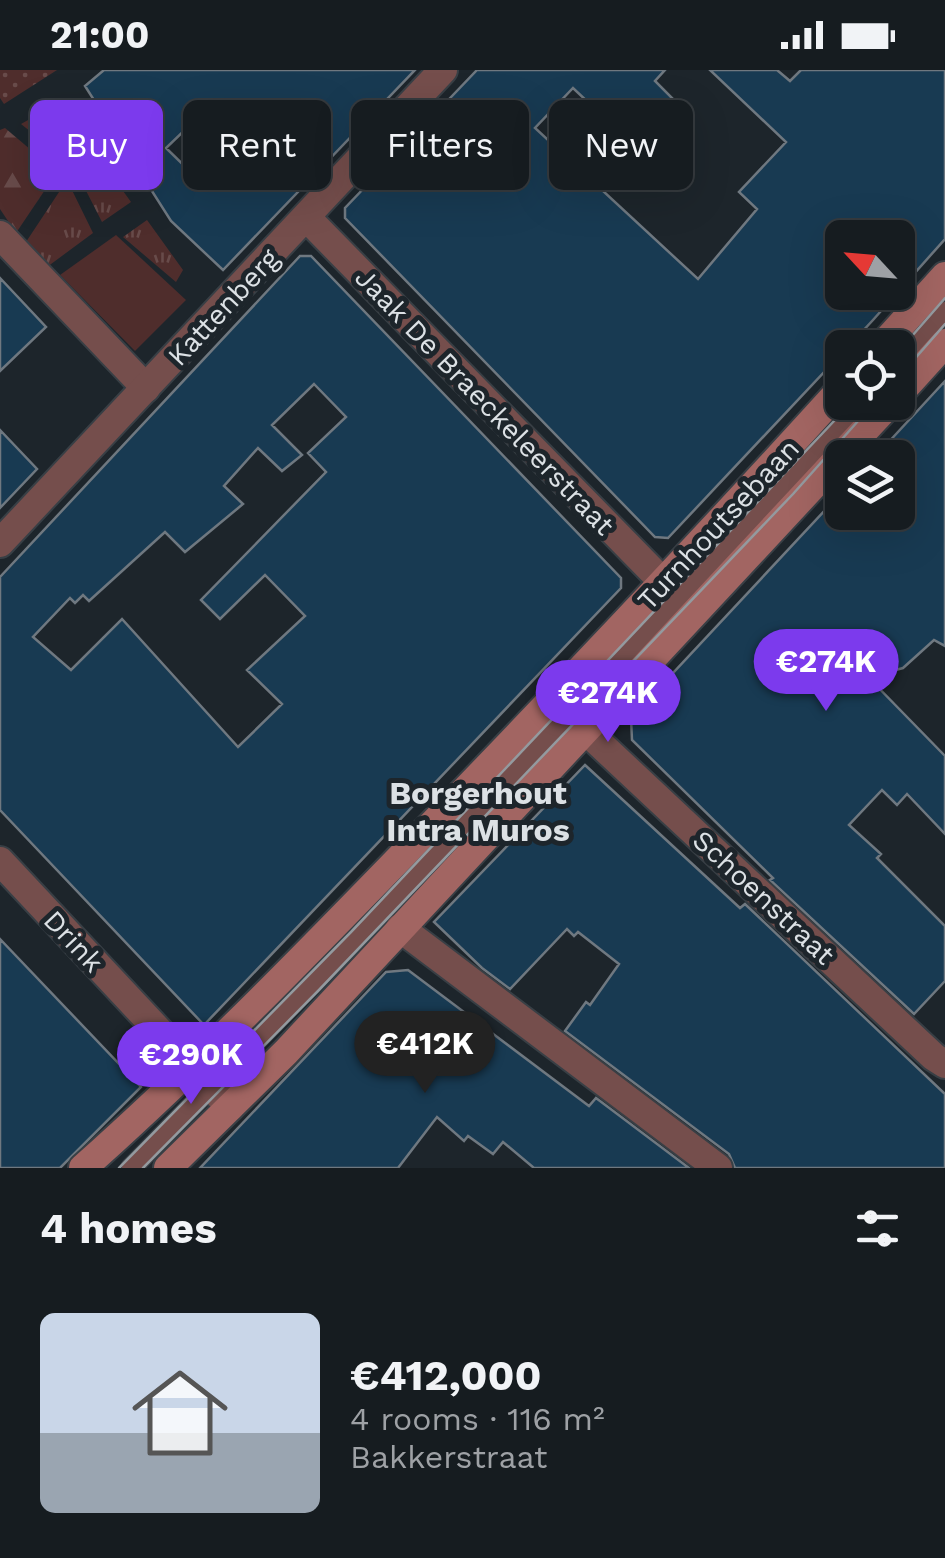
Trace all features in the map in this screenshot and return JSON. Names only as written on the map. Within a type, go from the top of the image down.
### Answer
[{"type":"main road","points":[[896,330],[945,276]]},
{"type":"main road","points":[[915,377],[945,343]]},
{"type":"main road","name":"Turnhoutsebaan","points":[[168,1168],[256,1007],[664,584],[825,407]]},
{"type":"main road","name":"Turnhoutsebaan","points":[[83,1168],[211,1087],[286,1052],[874,420]]},
{"type":"street","name":"Kattenberg","points":[[0,543],[444,70]]},
{"type":"street","name":"Jaak De Braeckeleerstraat","points":[[306,218],[664,584]]},
{"type":"street","points":[[0,235],[146,388]]},
{"type":"street","name":"Schoenstraat","points":[[584,728],[934,1058],[945,1064]]},
{"type":"street","name":"Drink","points":[[0,861],[211,1087]]},
{"type":"street","points":[[400,928],[718,1168]]},
{"type":"lane","points":[[915,345],[945,311]]},
{"type":"lane","points":[[131,1168],[717,561],[847,420]]},
{"type":"green space","points":[[0,70],[57,70],[4,104],[0,98]]},
{"type":"green space","points":[[5,128],[30,149],[30,190],[45,190],[16,233],[0,209],[0,130]]},
{"type":"green space","points":[[60,190],[72,190],[93,233],[47,267],[26,242]]},
{"type":"green space","points":[[86,190],[122,190],[131,202],[102,222]]},
{"type":"green space","points":[[147,220],[183,270],[176,282],[123,237]]},
{"type":"green space","points":[[116,235],[186,300],[135,351],[60,275]]},
{"type":"building","points":[[104,70],[415,70],[386,100],[351,100],[351,137],[331,158],[331,100],[183,100],[183,132],[166,148],[183,165],[183,190],[300,190],[223,270],[171,221],[151,190],[163,190],[163,100],[94,100],[85,86]]},
{"type":"building","points":[[477,70],[665,70],[655,81],[674,100],[586,100],[573,88],[562,100],[549,100],[549,113],[535,128],[549,141],[549,190],[602,190],[698,279],[757,209],[739,192],[786,142],[710,70],[777,70],[790,81],[801,70],[945,70],[945,239],[915,273],[915,220],[825,220],[825,310],[882,310],[863,330],[825,330],[825,371],[668,538],[655,537],[345,218],[345,208],[362,190],[529,190],[529,100],[448,100]]},
{"type":"building","points":[[300,256],[311,256],[621,578],[621,588],[204,1025],[0,810],[0,577]],"holes":[[[314,384],[346,417],[308,453],[326,472],[201,600],[220,619],[265,575],[305,616],[247,670],[282,704],[238,747],[122,619],[71,670],[33,637],[70,598],[75,603],[83,595],[89,601],[165,532],[185,552],[243,504],[224,486],[258,448],[282,471],[302,455],[272,425]]]},
{"type":"building","points":[[0,278],[46,327],[0,371]]},
{"type":"building","points":[[945,381],[945,646],[934,640],[903,668],[868,677],[945,756],[945,834],[907,794],[897,805],[882,790],[849,825],[881,854],[877,858],[945,926],[945,981],[914,1014],[770,880],[773,878],[632,740],[631,718],[825,510],[825,530],[915,530],[915,440],[891,440],[909,420],[915,420],[915,414]]},
{"type":"building","points":[[0,430],[37,469],[0,508]]},
{"type":"building","points":[[585,765],[740,908],[745,904],[945,1094],[945,1168],[735,1168],[729,1154],[565,1031],[586,1002],[590,1005],[619,964],[578,932],[574,936],[567,929],[510,989],[434,922]]},
{"type":"building","points":[[0,939],[141,1087],[60,1168],[0,1168]]},
{"type":"building","points":[[408,970],[589,1106],[596,1098],[689,1168],[534,1168],[503,1142],[493,1154],[468,1136],[464,1141],[437,1117],[398,1168],[200,1168],[386,972]]},
{"type":"tram line","points":[[915,332],[945,298]]},
{"type":"tram line","points":[[915,358],[945,324]]},
{"type":"tram line","points":[[119,1168],[351,932],[835,420]]},
{"type":"tram line","points":[[143,1168],[318,991],[793,494],[859,420]]},
{"type":"district","name":"Borgerhout Intra Muros","points":[[478,812]]}]
